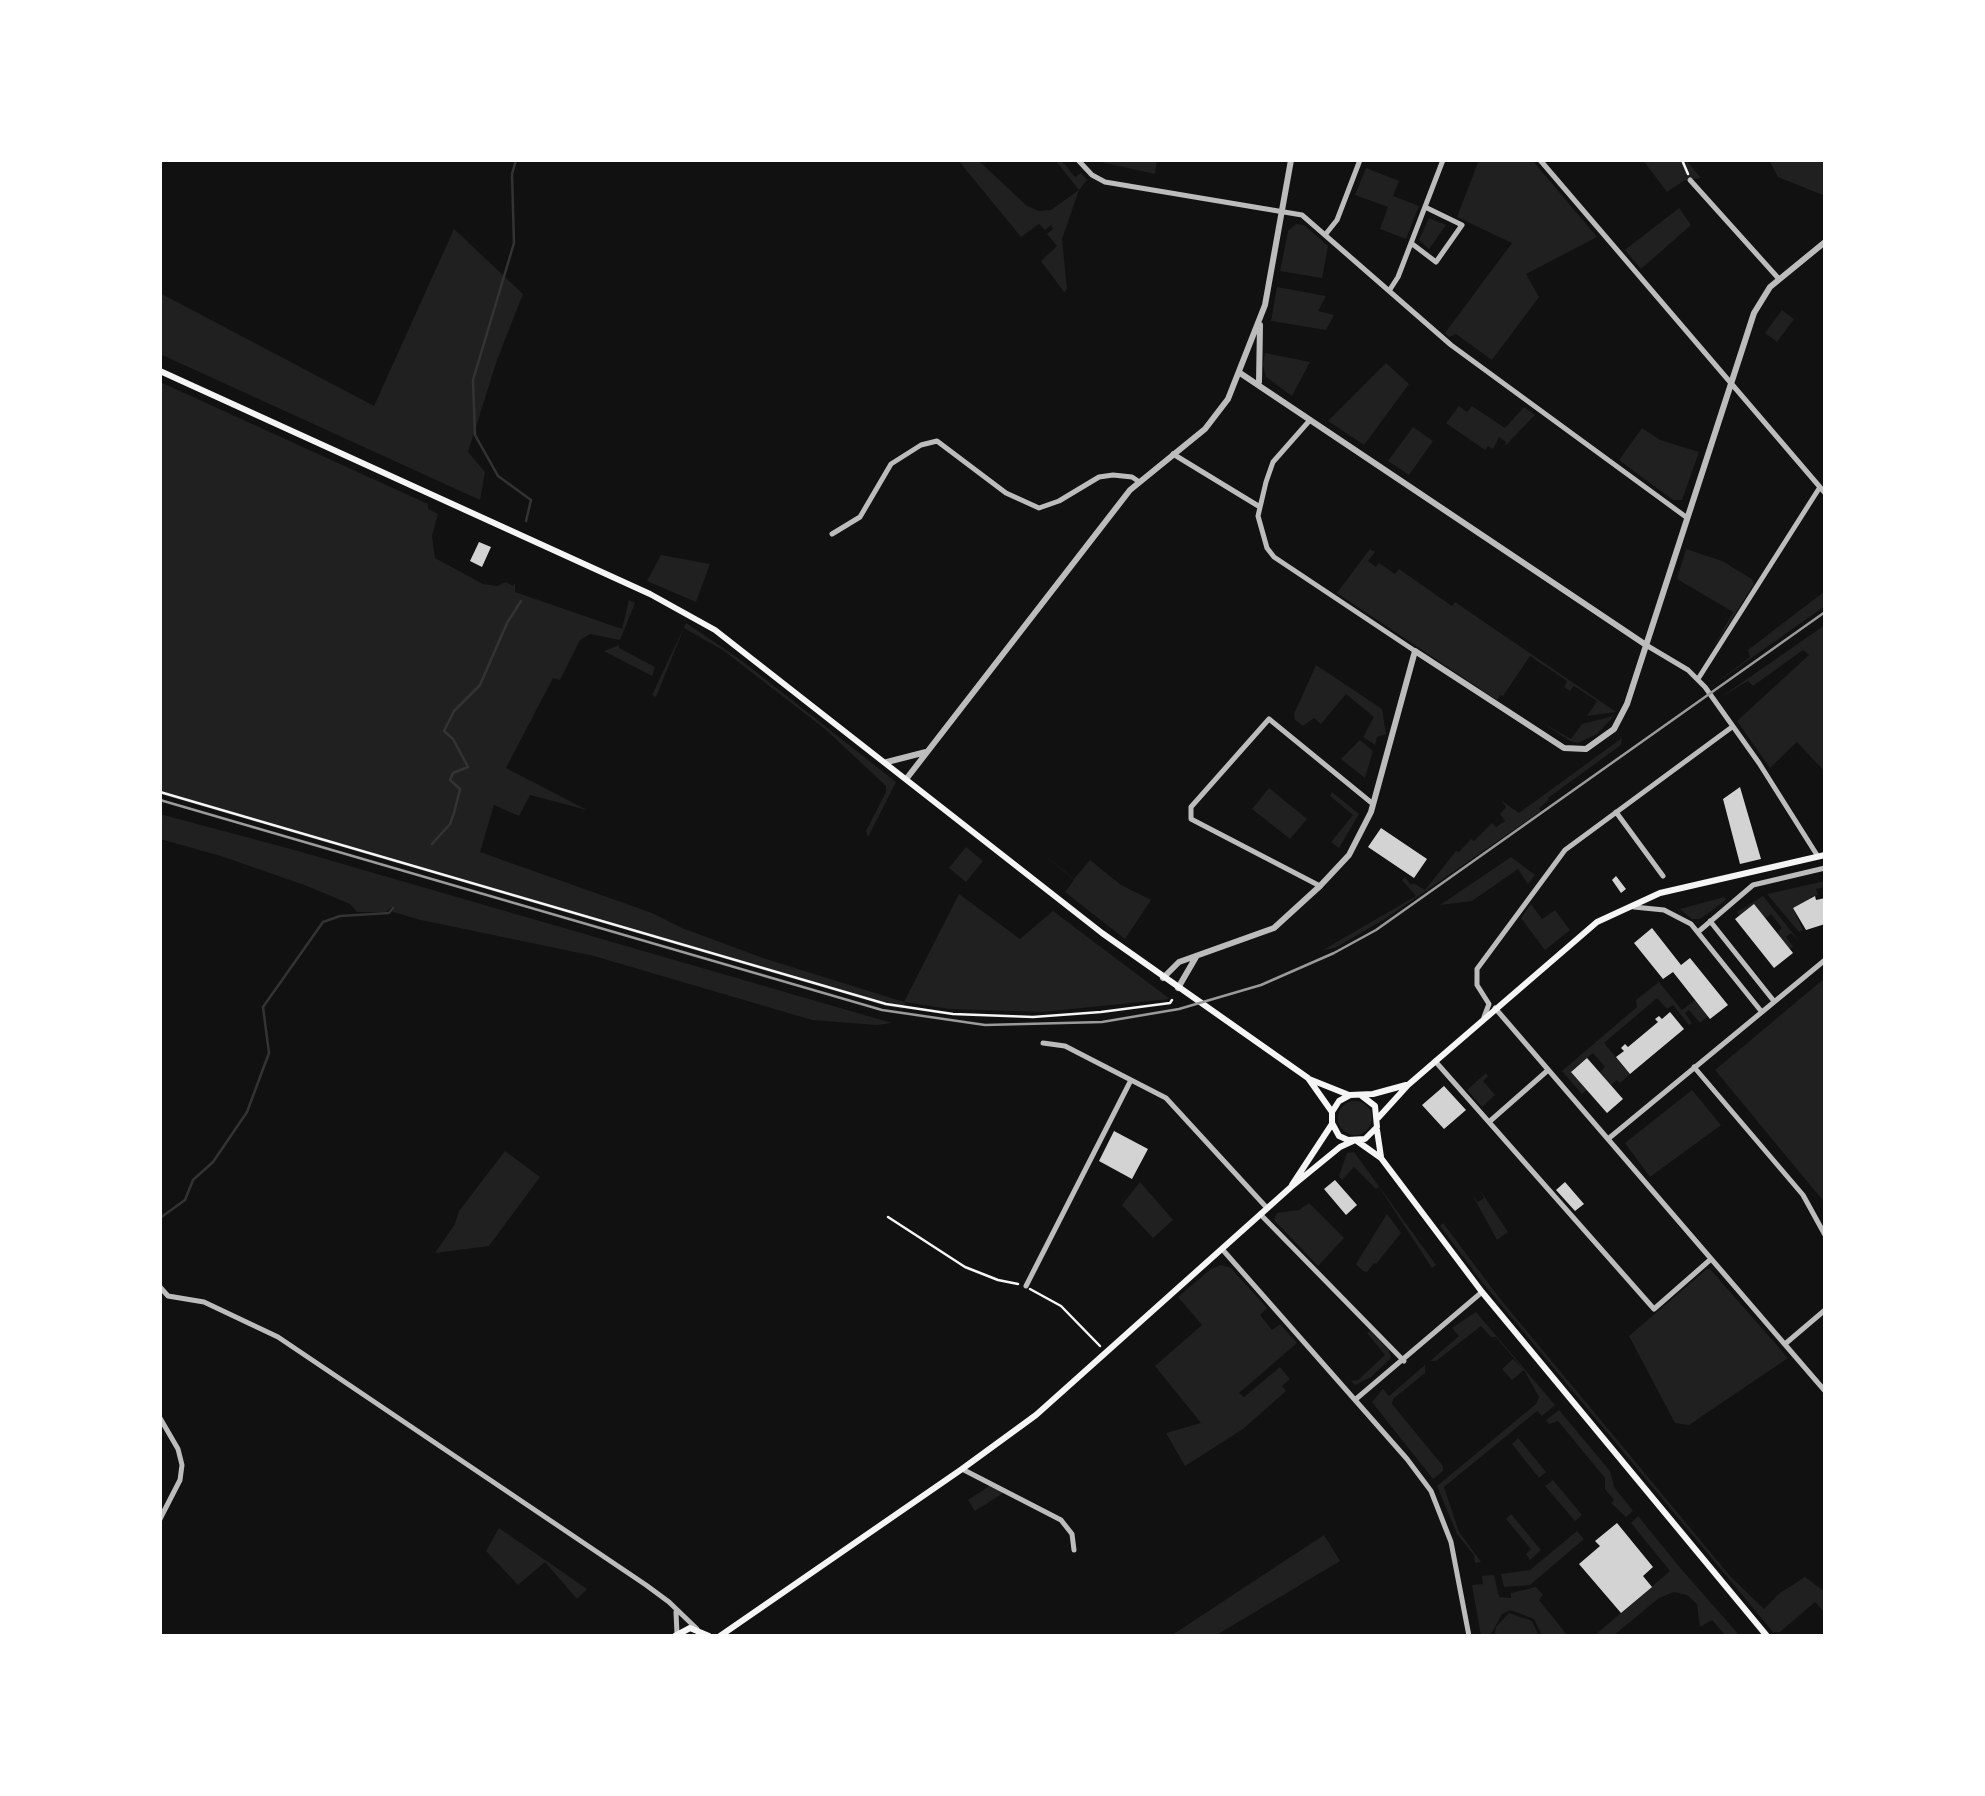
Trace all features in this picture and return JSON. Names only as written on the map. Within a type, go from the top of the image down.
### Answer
[{"type":"main road","points":[[160,371],[690,614],[752,656],[1163,978],[1308,1078],[1362,1096],[1408,1085]]},
{"type":"main road","points":[[720,1636],[962,1470],[1036,1414],[1291,1187],[1340,1148],[1369,1137],[1408,1085],[1575,938],[1626,906],[1660,893],[1821,855]]},
{"type":"main road","points":[[1308,1078],[1332,1112]]},
{"type":"main road","points":[[1350,1095],[1338,1101],[1332,1112],[1332,1123],[1340,1136],[1381,1158],[1482,1292],[1767,1636]]},
{"type":"main road","points":[[1362,1096],[1373,1103],[1381,1158]]},
{"type":"main road","points":[[1291,1187],[1332,1123]]},
{"type":"main road","points":[[676,1635],[727,1628]]},
{"type":"street","points":[[1078,160],[1105,182],[1299,214],[1436,333],[1686,517]]},
{"type":"street","points":[[906,778],[1138,481],[1208,425],[1228,399],[1260,320],[1291,160]]},
{"type":"street","points":[[1325,234],[1337,220],[1360,160]]},
{"type":"street","points":[[1389,291],[1443,160]]},
{"type":"street","points":[[1540,160],[1822,490],[1698,679]]},
{"type":"street","points":[[1690,180],[1779,279]]},
{"type":"street","points":[[1411,243],[1436,262],[1462,225],[1425,207]]},
{"type":"street","points":[[1311,419],[1273,462],[1260,508],[1258,516],[1264,539],[1274,557],[1556,744],[1576,751],[1599,743],[1618,724],[1754,313],[1779,279],[1825,242]]},
{"type":"street","points":[[1259,384],[1260,320]]},
{"type":"street","points":[[1240,373],[1698,679],[1821,855]]},
{"type":"street","points":[[832,534],[860,517],[891,464],[921,445],[937,441],[1006,493],[1039,508],[1059,501],[1098,477],[1113,475],[1138,481]]},
{"type":"street","points":[[1172,454],[1260,508]]},
{"type":"street","points":[[1163,978],[1174,965],[1266,932],[1320,886],[1349,855],[1373,804],[1415,652]]},
{"type":"street","points":[[1320,886],[1191,819],[1189,813],[1269,720],[1373,804]]},
{"type":"street","points":[[1484,1018],[1489,1004],[1476,985],[1477,969],[1559,856],[1732,727]]},
{"type":"street","points":[[887,762],[928,751]]},
{"type":"street","points":[[1616,812],[1664,876]]},
{"type":"street","points":[[1698,932],[1752,885],[1825,868]]},
{"type":"street","points":[[1626,906],[1664,910],[1691,924],[1761,1011]]},
{"type":"street","points":[[1710,921],[1774,1000]]},
{"type":"street","points":[[1178,988],[1196,957]]},
{"type":"street","points":[[1608,1140],[1825,960]]},
{"type":"street","points":[[1494,1008],[1825,1391]]},
{"type":"street","points":[[1044,1043],[1064,1046],[1166,1098],[1264,1212],[1404,1361]]},
{"type":"street","points":[[1435,1061],[1654,1309],[1711,1259]]},
{"type":"street","points":[[1694,1067],[1803,1195],[1825,1235]]},
{"type":"street","points":[[1490,1122],[1548,1070]]},
{"type":"street","points":[[1026,1286],[1131,1080]]},
{"type":"street","points":[[1222,1248],[1420,1475],[1441,1512],[1452,1542],[1468,1636]]},
{"type":"street","points":[[160,1287],[168,1296],[204,1302],[278,1337],[676,1608],[703,1632]]},
{"type":"street","points":[[1356,1399],[1482,1292]]},
{"type":"street","points":[[160,1301],[168,1296]]},
{"type":"street","points":[[1784,1344],[1825,1310]]},
{"type":"street","points":[[160,1418],[178,1449],[182,1465],[180,1480],[160,1519]]},
{"type":"street","points":[[962,1470],[1061,1520],[1072,1534],[1074,1550]]},
{"type":"street","points":[[676,1608],[676,1635]]},
{"type":"path","points":[[1682,160],[1690,180]]},
{"type":"path","points":[[160,792],[886,1004],[953,1014],[1033,1017],[1101,1012],[1172,1000]]},
{"type":"path","points":[[888,1216],[964,1267],[1026,1286],[1069,1312],[1106,1352]]},
{"type":"shaded area","points":[[958,160],[978,160],[1027,206],[1039,211],[1051,210],[1079,190],[1062,239],[1067,289],[1064,292],[1041,261],[1057,246],[1047,234],[1053,229],[1051,225],[1045,230],[1039,224],[1021,237]]},
{"type":"shaded area","points":[[1055,160],[1061,160],[1075,177],[1081,173],[1087,180],[1079,190]]},
{"type":"shaded area","points":[[1092,160],[1157,160],[1155,174]]},
{"type":"shaded area","points":[[1479,160],[1532,160],[1597,237],[1526,274],[1539,297],[1492,360],[1456,334],[1449,337],[1445,333],[1512,243],[1457,217]]},
{"type":"shaded area","points":[[1643,160],[1686,160],[1701,178],[1685,180],[1667,192]]},
{"type":"shaded area","points":[[1769,160],[1825,160],[1825,196],[1778,177]]},
{"type":"shaded area","points":[[1366,168],[1399,181],[1393,196],[1419,206],[1406,239],[1380,229],[1388,207],[1355,195]]},
{"type":"shaded area","points":[[1679,208],[1691,225],[1641,269],[1625,250]]},
{"type":"shaded area","points":[[1429,218],[1446,225],[1429,249],[1419,240]]},
{"type":"shaded area","points":[[1296,224],[1304,225],[1328,246],[1322,278],[1280,271],[1288,231]]},
{"type":"shaded area","points":[[454,229],[523,294],[468,452],[485,472],[480,500],[160,354],[160,293],[374,406]]},
{"type":"shaded area","points":[[1277,287],[1326,296],[1318,311],[1334,315],[1326,330],[1271,321]]},
{"type":"shaded area","points":[[1782,310],[1794,319],[1777,342],[1765,333]]},
{"type":"shaded area","points":[[1265,353],[1310,362],[1292,396],[1266,377]]},
{"type":"shaded area","points":[[1386,363],[1409,384],[1364,445],[1328,421]]},
{"type":"shaded area","points":[[160,382],[428,504],[428,509],[438,514],[432,536],[435,558],[483,584],[515,583],[515,592],[622,629],[629,600],[635,603],[620,640],[590,634],[580,640],[560,680],[553,678],[506,768],[587,810],[530,795],[519,816],[494,805],[480,852],[652,913],[763,958],[904,1002],[959,894],[1020,939],[1053,911],[1170,999],[1042,1012],[949,1009],[905,1002],[903,1009],[886,1006],[160,794]]},
{"type":"shaded area","points":[[1459,406],[1467,412],[1472,406],[1505,428],[1524,407],[1535,415],[1505,446],[1506,442],[1499,437],[1493,449],[1488,446],[1485,450],[1446,423]]},
{"type":"shaded area","points":[[1413,427],[1433,441],[1409,475],[1388,461]]},
{"type":"shaded area","points":[[1642,428],[1660,440],[1699,452],[1682,500],[1673,500],[1619,460]]},
{"type":"shaded area","points":[[1370,549],[1375,552],[1368,561],[1376,567],[1379,563],[1395,574],[1399,569],[1452,606],[1455,602],[1616,712],[1587,716],[1597,701],[1574,686],[1570,691],[1564,687],[1567,681],[1530,656],[1497,700],[1337,593]]},
{"type":"shaded area","points":[[1686,549],[1722,561],[1754,584],[1711,652],[1733,612],[1677,579]]},
{"type":"shaded area","points":[[661,555],[710,564],[696,602],[647,581]]},
{"type":"shaded area","points":[[1825,591],[1825,606],[1713,685],[1750,657],[1748,650]]},
{"type":"shaded area","points":[[686,623],[741,660],[896,782],[868,837],[866,831],[886,786],[825,729],[724,651],[684,628],[656,697],[652,695]]},
{"type":"shaded area","points":[[1825,625],[1825,772],[1797,742],[1770,768],[1737,721],[1809,655],[1803,650],[1753,686],[1748,681],[1721,697]]},
{"type":"shaded area","points":[[619,645],[655,667],[652,676],[604,651]]},
{"type":"shaded area","points":[[1316,665],[1382,709],[1386,734],[1377,737],[1375,745],[1363,737],[1374,717],[1346,694],[1321,724],[1314,718],[1303,726],[1295,720],[1294,714]]},
{"type":"shaded area","points":[[1614,716],[1597,734],[1578,743],[1541,722],[1571,739],[1582,724]]},
{"type":"shaded area","points":[[1622,738],[1621,745],[1548,798],[1539,808],[1541,811],[1388,917],[1335,948],[1323,950],[1416,896],[1402,880],[1405,877],[1411,885],[1425,890],[1456,851],[1471,839],[1474,841],[1492,823],[1496,827],[1505,821],[1500,814],[1506,807],[1502,801],[1519,813]]},
{"type":"shaded area","points":[[1360,740],[1373,751],[1365,778],[1341,759]]},
{"type":"shaded area","points":[[1269,788],[1307,819],[1290,839],[1252,809]]},
{"type":"shaded area","points":[[1332,792],[1359,814],[1339,848],[1331,842],[1353,815],[1330,796]]},
{"type":"shaded area","points":[[160,814],[892,1023],[812,1020],[594,956],[421,920],[393,912],[391,907],[386,912],[357,912],[350,904],[307,886],[160,839]]},
{"type":"shaded area","points":[[966,847],[983,861],[966,882],[949,868]]},
{"type":"shaded area","points":[[1038,850],[1074,879],[1090,860],[1121,885],[1151,900],[1125,939],[1065,892],[1074,880]]},
{"type":"shaded area","points":[[1511,857],[1535,875],[1528,884],[1518,869],[1472,901],[1440,905]]},
{"type":"shaded area","points":[[1825,881],[1825,887],[1816,889],[1818,895],[1810,897],[1811,901],[1793,908],[1803,930],[1799,932],[1767,894]]},
{"type":"shaded area","points":[[1763,896],[1799,941],[1791,933],[1786,937],[1793,946],[1790,949],[1777,933],[1782,928],[1771,914],[1765,919],[1740,916],[1737,912]]},
{"type":"shaded area","points":[[1724,897],[1726,900],[1700,919],[1692,919],[1680,909]]},
{"type":"shaded area","points":[[1531,904],[1542,919],[1555,910],[1570,930],[1545,950],[1521,918]]},
{"type":"shaded area","points":[[1825,978],[1825,1203],[1715,1070]]},
{"type":"shaded area","points":[[1659,982],[1682,1010],[1695,1000],[1708,1016],[1700,1023],[1689,1010],[1685,1013],[1692,1023],[1689,1025],[1673,1005],[1667,1009],[1657,998],[1604,1043],[1630,1074],[1611,1085],[1600,1072],[1605,1067],[1593,1053],[1571,1071],[1587,1090],[1582,1094],[1562,1071],[1637,1007],[1636,1000]]},
{"type":"shaded area","points":[[1486,1073],[1483,1081],[1495,1095],[1482,1107],[1467,1090]]},
{"type":"shaded area","points":[[1692,1090],[1721,1125],[1650,1177],[1625,1143]]},
{"type":"shaded area","points":[[1355,1101],[1367,1106],[1372,1118],[1367,1130],[1355,1135],[1343,1130],[1338,1118],[1343,1106]]},
{"type":"shaded area","points":[[505,1151],[540,1177],[489,1246],[435,1253],[459,1211]]},
{"type":"shaded area","points":[[1354,1152],[1436,1265],[1432,1268],[1379,1187],[1376,1189],[1354,1167],[1342,1180],[1339,1176],[1347,1153]]},
{"type":"shaded area","points":[[1140,1182],[1173,1220],[1153,1238],[1122,1205]]},
{"type":"shaded area","points":[[1480,1190],[1508,1232],[1497,1240],[1473,1196],[1478,1202],[1484,1198]]},
{"type":"shaded area","points":[[1309,1203],[1344,1238],[1318,1266],[1274,1220],[1277,1213],[1299,1210]]},
{"type":"shaded area","points":[[1387,1214],[1401,1233],[1376,1264],[1363,1271],[1356,1264]]},
{"type":"shaded area","points":[[1443,1223],[1501,1300],[1730,1576],[1764,1609],[1805,1577],[1825,1592],[1825,1613],[1815,1602],[1780,1632],[1773,1632],[1482,1282],[1440,1226]]},
{"type":"shaded area","points":[[1221,1265],[1231,1268],[1267,1308],[1260,1315],[1272,1330],[1280,1324],[1297,1343],[1239,1393],[1244,1397],[1280,1367],[1290,1379],[1282,1386],[1286,1391],[1243,1429],[1185,1466],[1166,1433],[1201,1423],[1155,1366],[1202,1325],[1178,1297]]},
{"type":"shaded area","points":[[1707,1269],[1788,1358],[1689,1425],[1675,1423],[1629,1336]]},
{"type":"shaded area","points":[[1476,1312],[1555,1405],[1542,1416],[1537,1411],[1444,1487],[1459,1532],[1481,1562],[1475,1563],[1474,1555],[1457,1534],[1437,1486],[1536,1404],[1539,1397],[1524,1370],[1512,1380],[1502,1369],[1513,1359],[1523,1369],[1496,1337],[1481,1326],[1436,1361],[1430,1361],[1459,1336],[1452,1328]]},
{"type":"shaded area","points":[[1370,1331],[1389,1350],[1391,1358],[1371,1377],[1355,1385],[1351,1381],[1358,1380],[1385,1355],[1367,1333]]},
{"type":"shaded area","points":[[1425,1365],[1425,1373],[1392,1404],[1443,1466],[1443,1471],[1433,1479],[1372,1402],[1383,1389],[1389,1396]]},
{"type":"shaded area","points":[[1559,1410],[1610,1471],[1614,1487],[1633,1511],[1626,1517],[1611,1503],[1614,1500],[1605,1489],[1605,1478],[1558,1421],[1549,1424],[1546,1420]]},
{"type":"shaded area","points":[[1518,1438],[1546,1472],[1539,1478],[1512,1444]]},
{"type":"shaded area","points":[[1553,1480],[1582,1515],[1575,1521],[1545,1486]]},
{"type":"shaded area","points":[[991,1485],[1005,1492],[975,1511],[968,1500]]},
{"type":"shaded area","points":[[1511,1514],[1541,1550],[1530,1560],[1526,1554],[1531,1549],[1506,1519]]},
{"type":"shaded area","points":[[1638,1516],[1740,1636],[1726,1636],[1712,1620],[1700,1627],[1697,1604],[1687,1595],[1674,1592],[1659,1598],[1613,1636],[1594,1636],[1670,1571],[1631,1523]]},
{"type":"shaded area","points":[[499,1528],[587,1589],[577,1599],[545,1562],[518,1585],[486,1551]]},
{"type":"shaded area","points":[[1577,1531],[1584,1539],[1530,1585],[1504,1587],[1501,1574],[1530,1570]]},
{"type":"shaded area","points":[[1324,1535],[1340,1561],[1215,1636],[1172,1635]]},
{"type":"shaded area","points":[[1494,1575],[1499,1597],[1511,1598],[1511,1593],[1536,1587],[1543,1595],[1539,1600],[1568,1636],[1542,1636],[1534,1619],[1510,1610],[1502,1614],[1490,1636],[1481,1636],[1472,1585],[1483,1584],[1482,1576]]},
{"type":"shaded area","points":[[1509,1613],[1532,1621],[1539,1636],[1494,1636],[1496,1627]]},
{"type":"building","points":[[479,542],[491,547],[482,567],[470,561]]},
{"type":"building","points":[[1740,787],[1761,859],[1740,864],[1723,799]]},
{"type":"building","points":[[1381,828],[1427,859],[1414,878],[1368,847]]},
{"type":"building","points":[[1616,876],[1626,889],[1621,893],[1612,880]]},
{"type":"building","points":[[1815,896],[1816,900],[1825,898],[1825,924],[1806,930],[1793,908]]},
{"type":"building","points":[[1754,904],[1793,953],[1774,968],[1735,919]]},
{"type":"building","points":[[1652,928],[1681,965],[1690,958],[1728,1005],[1710,1019],[1673,972],[1663,979],[1634,943]]},
{"type":"building","points":[[1670,1012],[1684,1029],[1630,1074],[1616,1057],[1624,1051],[1621,1048],[1625,1044],[1628,1047],[1658,1022],[1655,1019]]},
{"type":"building","points":[[1587,1058],[1623,1099],[1607,1113],[1571,1072]]},
{"type":"building","points":[[1444,1086],[1466,1110],[1444,1129],[1422,1105]]},
{"type":"building","points":[[1114,1131],[1148,1149],[1132,1179],[1099,1161]]},
{"type":"building","points":[[1335,1180],[1357,1205],[1346,1215],[1324,1189]]},
{"type":"building","points":[[1565,1182],[1584,1204],[1575,1211],[1556,1190]]},
{"type":"building","points":[[1617,1523],[1653,1567],[1643,1576],[1652,1587],[1621,1613],[1579,1564],[1600,1546],[1595,1541]]},
{"type":"waterway","points":[[516,160],[512,174],[514,243],[473,380],[475,435],[498,476],[531,500],[526,521]]},
{"type":"waterway","points":[[432,844],[450,824],[454,813],[460,789],[450,780],[453,773],[468,767],[453,739],[444,731],[454,711],[480,685],[521,601]]},
{"type":"waterway","points":[[160,1218],[185,1200],[193,1180],[213,1162],[247,1112],[269,1053],[263,1007],[323,922],[340,916],[389,913],[393,908]]},
{"type":"tram line","points":[[160,800],[882,1010],[985,1025],[1102,1022],[1179,1009],[1261,985],[1376,930],[1825,612]]}]
